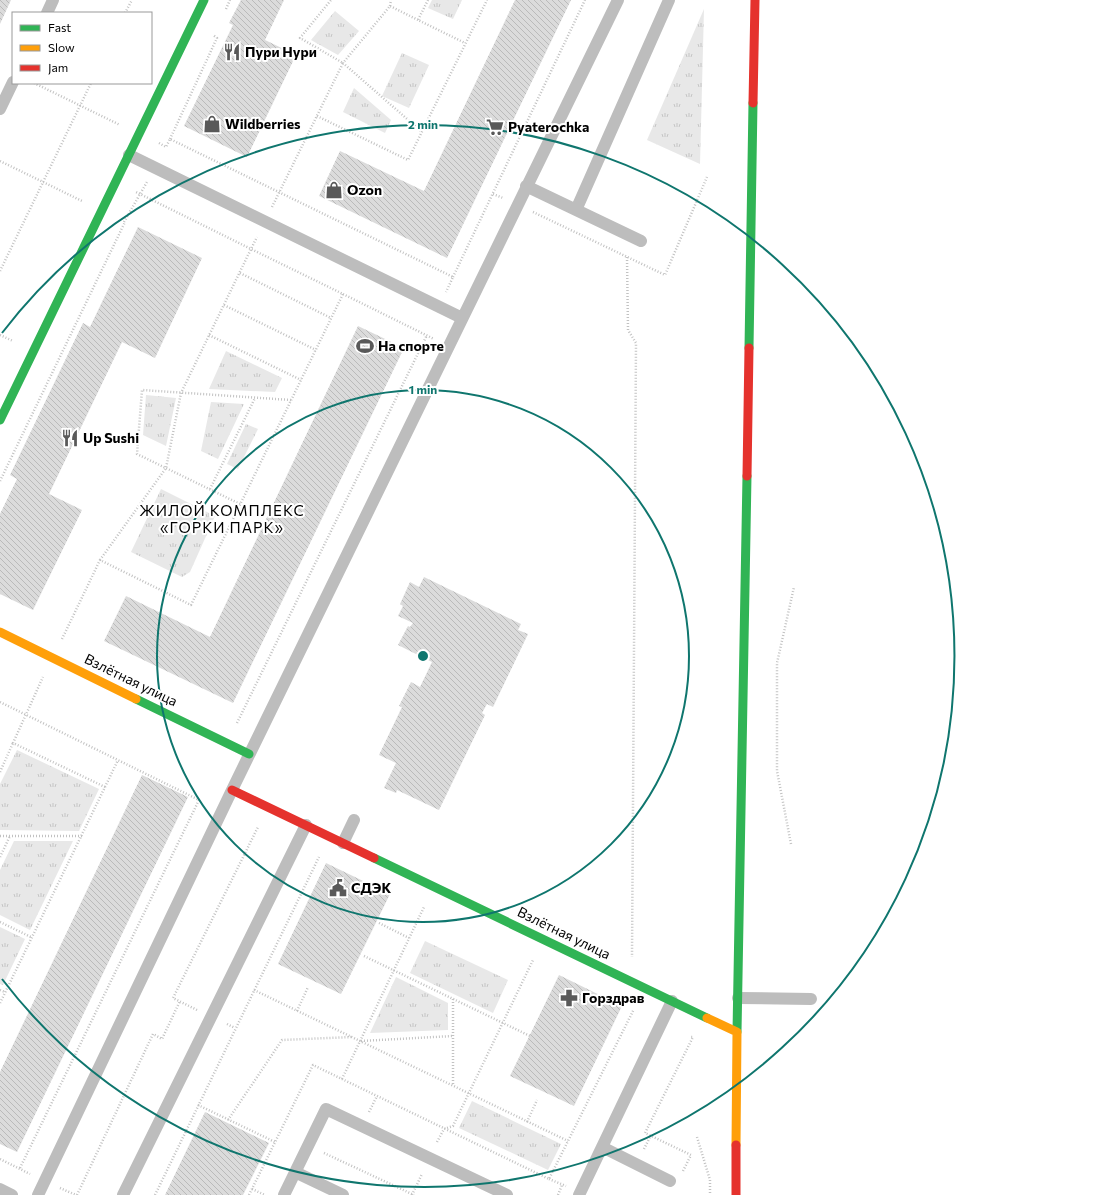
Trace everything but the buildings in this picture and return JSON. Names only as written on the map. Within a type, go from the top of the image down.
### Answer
[{"type":"street","points":[[0,420],[204,0]]},
{"type":"street","points":[[736,1195],[737,1032],[755,0]]},
{"type":"street","name":"Взлётная улица","points":[[0,632],[249,754]]},
{"type":"street","name":"Взлётная улица","points":[[232,790],[737,1032]]},
{"type":"lane","points":[[47,12],[53,0]]},
{"type":"lane","points":[[38,1195],[249,754],[618,0]]},
{"type":"lane","points":[[576,210],[669,0]]},
{"type":"lane","points":[[0,109],[12,84]]},
{"type":"lane","points":[[129,155],[462,318]]},
{"type":"lane","points":[[526,186],[641,241]]},
{"type":"lane","points":[[343,843],[354,820]]},
{"type":"lane","points":[[123,1195],[306,825]]},
{"type":"lane","points":[[738,998],[811,998]]},
{"type":"lane","points":[[579,1195],[672,1001]]},
{"type":"lane","points":[[284,1195],[326,1109],[507,1195]]},
{"type":"lane","points":[[602,1147],[670,1181]]},
{"type":"lane","points":[[295,1172],[343,1195]]},
{"type":"lane","points":[[0,1189],[12,1195]]},
{"type":"path","points":[[126,12],[132,0]]},
{"type":"path","points":[[224,12],[230,0]]},
{"type":"path","points":[[330,0],[300,38],[343,63],[422,132]]},
{"type":"path","points":[[0,772],[52,657],[100,560],[166,468],[181,393],[343,63],[390,6],[391,0]]},
{"type":"path","points":[[418,20],[428,0]]},
{"type":"path","points":[[317,116],[408,160],[487,0]]},
{"type":"path","points":[[438,307],[585,0]]},
{"type":"path","points":[[390,6],[465,43]]},
{"type":"path","points":[[0,481],[125,222],[156,168],[170,139],[217,38],[213,36],[216,30]]},
{"type":"path","points":[[36,84],[166,147]]},
{"type":"path","points":[[0,271],[91,84]]},
{"type":"path","points":[[170,139],[453,277]]},
{"type":"path","points":[[0,161],[125,222]]},
{"type":"path","points":[[116,182],[448,346]]},
{"type":"path","points":[[627,257],[628,330],[636,343],[632,982]]},
{"type":"path","points":[[240,273],[331,318]]},
{"type":"path","points":[[100,560],[191,604],[343,294]]},
{"type":"path","points":[[224,305],[316,350]]},
{"type":"path","points":[[209,335],[301,380]]},
{"type":"path","points":[[235,728],[427,335]]},
{"type":"path","points":[[240,504],[137,454],[142,390],[291,400]]},
{"type":"path","points":[[210,490],[255,398]]},
{"type":"path","points":[[791,844],[777,771],[777,663],[794,587]]},
{"type":"path","points":[[0,702],[198,800],[20,1168]]},
{"type":"path","points":[[13,743],[104,787]]},
{"type":"path","points":[[0,1003],[118,760]]},
{"type":"path","points":[[235,1028],[173,998],[258,827],[264,830]]},
{"type":"path","points":[[0,836],[82,836]]},
{"type":"path","points":[[0,857],[10,836]]},
{"type":"path","points":[[155,1195],[318,857],[325,860]]},
{"type":"path","points":[[417,904],[431,911]]},
{"type":"path","points":[[342,1079],[424,907]]},
{"type":"path","points":[[0,922],[31,937]]},
{"type":"path","points":[[379,923],[409,938]]},
{"type":"path","points":[[364,956],[530,1036]]},
{"type":"path","points":[[526,957],[540,964]]},
{"type":"path","points":[[321,1151],[413,1195],[444,1129],[453,1126],[533,960]]},
{"type":"path","points":[[297,1011],[308,987]]},
{"type":"path","points":[[0,990],[5,992]]},
{"type":"path","points":[[254,990],[568,1141]]},
{"type":"path","points":[[453,999],[453,1086]]},
{"type":"path","points":[[77,1195],[153,1034],[162,1039],[180,1001]]},
{"type":"path","points":[[627,1006],[693,1037],[645,1133],[691,1155],[682,1175]]},
{"type":"path","points":[[249,1195],[313,1066],[549,1180],[634,1009]]},
{"type":"path","points":[[360,1041],[453,1036]]},
{"type":"path","points":[[228,1120],[282,1040],[352,1037]]},
{"type":"path","points":[[527,1122],[537,1100]]},
{"type":"path","points":[[198,1105],[275,1142]]},
{"type":"path","points":[[697,1137],[710,1180],[710,1195]]},
{"type":"path","points":[[558,1195],[562,1185]]},
{"type":"path","points":[[252,1189],[265,1195]]},
{"type":"green space","points":[[432,0],[462,0],[453,19],[428,8]]},
{"type":"green space","points":[[704,9],[700,164],[647,140]]},
{"type":"green space","points":[[335,11],[359,31],[338,55],[311,40]]},
{"type":"green space","points":[[402,53],[429,65],[409,108],[382,96]]},
{"type":"green space","points":[[354,88],[391,120],[385,133],[343,112]]},
{"type":"green space","points":[[226,351],[282,378],[275,392],[209,389]]},
{"type":"green space","points":[[146,395],[176,398],[166,446],[143,435]]},
{"type":"green space","points":[[211,402],[244,404],[218,459],[201,451]]},
{"type":"green space","points":[[246,424],[258,429],[238,469],[227,464]]},
{"type":"green space","points":[[161,489],[215,516],[190,572],[182,577],[131,552]]},
{"type":"green space","points":[[17,750],[99,789],[79,831],[0,830],[0,784]]},
{"type":"green space","points":[[14,841],[73,841],[30,930],[0,915],[0,870]]},
{"type":"green space","points":[[0,927],[25,939],[3,985],[0,984]]},
{"type":"green space","points":[[425,941],[508,980],[493,1013],[410,973]]},
{"type":"green space","points":[[396,977],[448,1003],[448,1030],[370,1033]]},
{"type":"green space","points":[[472,1101],[561,1144],[548,1170],[459,1128]]},
{"type":"traffic: fast","points":[[0,420],[204,0]]},
{"type":"traffic: fast","points":[[749,348],[753,103]]},
{"type":"traffic: fast","points":[[737,1032],[747,476]]},
{"type":"traffic: fast","points":[[136,699],[249,754]]},
{"type":"traffic: fast","points":[[374,858],[707,1018]]},
{"type":"traffic: slow","points":[[0,632],[136,699]]},
{"type":"traffic: slow","points":[[707,1018],[737,1032],[736,1145]]},
{"type":"traffic: jam","points":[[753,103],[755,0]]},
{"type":"traffic: jam","points":[[747,476],[749,348]]},
{"type":"traffic: jam","points":[[232,790],[374,858]]},
{"type":"traffic: jam","points":[[736,1145],[736,1195]]},
{"type":"place","name":"Пури Нури","points":[[232,52]]},
{"type":"place","name":"Wildberries","points":[[212,124]]},
{"type":"place","name":"Pyaterochka","points":[[495,127]]},
{"type":"place","name":"Ozon","points":[[334,190]]},
{"type":"place","name":"На спорте","points":[[365,346]]},
{"type":"place","name":"Up Sushi","points":[[70,438]]},
{"type":"place","name":"СДЭК","points":[[338,888]]},
{"type":"place","name":"Горздрав","points":[[569,998]]},
{"type":"district","name":"ЖИЛОЙ КОМПЛЕКС «ГОРКИ ПАРК»","points":[[222,520]]}]
